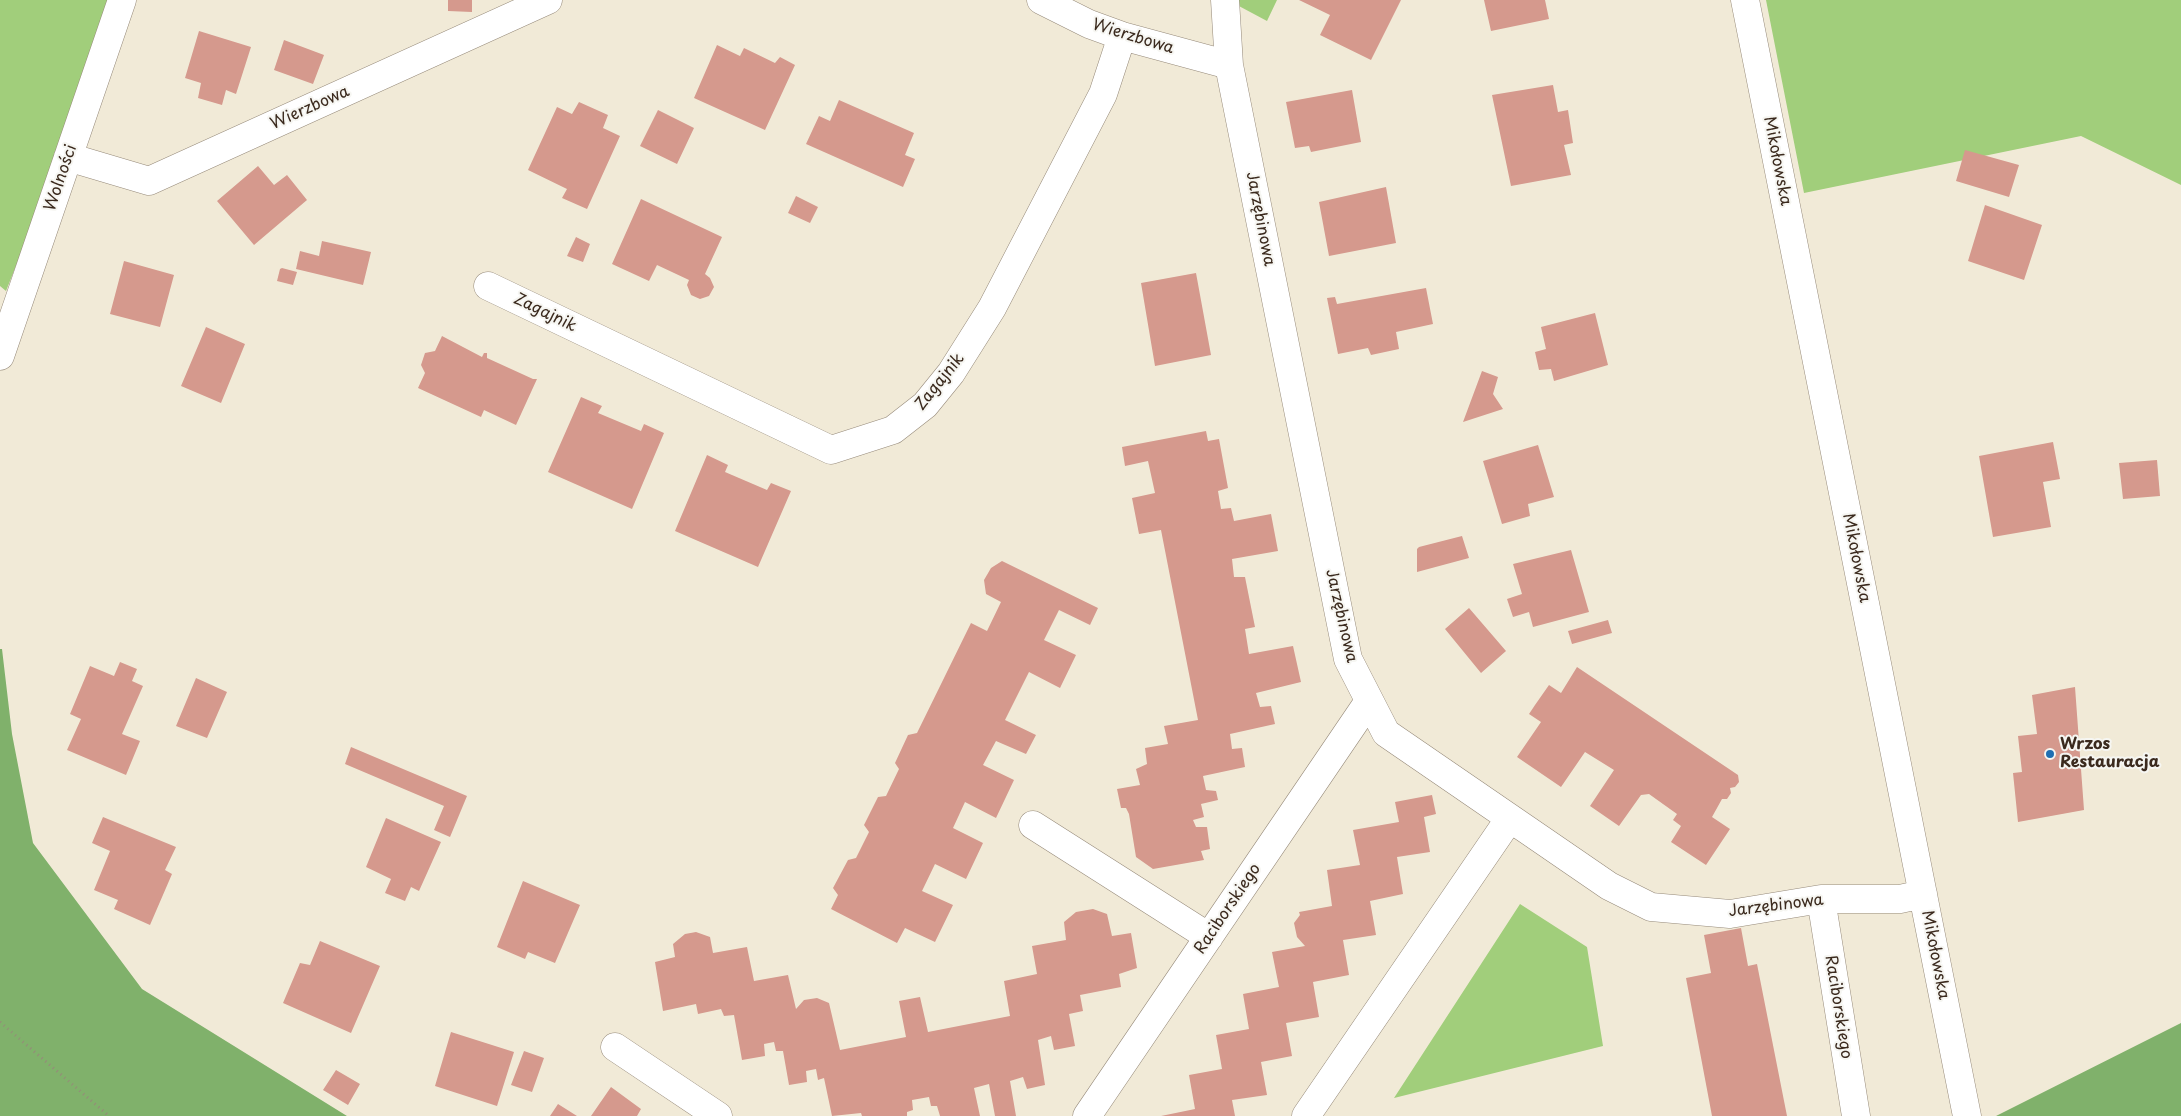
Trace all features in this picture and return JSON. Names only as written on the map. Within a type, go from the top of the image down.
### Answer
[{"type":"street","name":"Wolności","points":[[0,356],[122,0]]},
{"type":"street","name":"Wierzbowa","points":[[68,157],[149,181],[548,0]]},
{"type":"street","name":"Wierzbowa","points":[[1041,0],[1089,24],[1122,36],[1229,64]]},
{"type":"street","name":"Jarzębinowa","points":[[1225,0],[1229,64],[1348,659],[1386,733],[1609,886],[1651,907],[1730,914],[1821,899],[1900,899],[1923,894]]},
{"type":"street","name":"Mikołowska","points":[[1746,0],[1966,1116]]},
{"type":"street","name":"Zagajnik","points":[[488,286],[830,450],[894,430],[925,405],[951,373],[992,308],[1103,94],[1122,36]]},
{"type":"street","name":"Raciborskiego","points":[[1087,1116],[1369,701]]},
{"type":"street","points":[[1306,1116],[1510,818]]},
{"type":"street","points":[[1033,825],[1209,938]]},
{"type":"street","name":"Raciborskiego","points":[[1821,899],[1856,1116]]},
{"type":"street","points":[[615,1047],[718,1116]]},
{"type":"path","points":[[0,1022],[109,1116]]},
{"type":"green space","points":[[0,0],[118,0],[108,33],[6,291],[0,286]]},
{"type":"green space","points":[[1237,0],[1277,0],[1267,21],[1237,5]]},
{"type":"green space","points":[[1766,0],[2181,0],[2181,185],[2081,136],[1804,193]]},
{"type":"green space","points":[[0,649],[2,649],[12,734],[33,843],[142,989],[347,1116],[0,1116]]},
{"type":"green space","points":[[1520,904],[1587,947],[1603,1046],[1394,1098]]},
{"type":"green space","points":[[2181,1023],[2181,1116],[1996,1116]]},
{"type":"building","points":[[448,0],[472,0],[472,12],[448,11]]},
{"type":"building","points":[[1299,0],[1401,0],[1371,60],[1320,35],[1330,15]]},
{"type":"building","points":[[1484,0],[1545,0],[1549,19],[1491,31]]},
{"type":"building","points":[[199,31],[251,47],[236,94],[226,90],[222,105],[198,98],[201,83],[185,78]]},
{"type":"building","points":[[284,40],[324,55],[313,84],[274,70]]},
{"type":"building","points":[[717,45],[740,56],[744,48],[775,63],[780,57],[795,65],[765,130],[694,98]]},
{"type":"building","points":[[1553,85],[1558,112],[1568,110],[1573,143],[1564,145],[1571,175],[1511,186],[1492,95]]},
{"type":"building","points":[[1352,90],[1361,142],[1311,152],[1309,146],[1295,148],[1286,102]]},
{"type":"building","points":[[839,100],[914,133],[905,155],[915,159],[903,187],[806,144],[819,116],[830,121]]},
{"type":"building","points":[[579,102],[608,115],[603,128],[620,136],[587,209],[562,198],[567,189],[528,170],[557,107],[572,114]]},
{"type":"building","points":[[658,110],[694,128],[677,164],[640,146]]},
{"type":"building","points":[[1965,150],[2019,165],[2009,197],[1956,181]]},
{"type":"building","points":[[258,166],[274,185],[287,175],[307,200],[254,245],[217,201]]},
{"type":"building","points":[[1386,187],[1396,243],[1329,256],[1319,202]]},
{"type":"building","points":[[796,196],[818,207],[810,223],[788,213]]},
{"type":"building","points":[[641,199],[722,237],[705,274],[710,278],[714,287],[709,296],[700,299],[691,295],[687,285],[689,280],[657,265],[649,281],[612,264]]},
{"type":"building","points":[[1985,205],[2042,225],[2024,280],[1968,261]]},
{"type":"building","points":[[576,237],[590,244],[583,262],[567,256]]},
{"type":"building","points":[[322,241],[371,252],[363,285],[296,269],[300,251],[319,256]]},
{"type":"building","points":[[124,261],[174,275],[160,327],[110,314]]},
{"type":"building","points":[[280,269],[297,272],[293,285],[277,281]]},
{"type":"building","points":[[1196,273],[1211,355],[1155,366],[1141,283]]},
{"type":"building","points":[[1426,288],[1433,324],[1396,332],[1399,349],[1371,355],[1368,348],[1338,354],[1327,298],[1335,297],[1337,304]]},
{"type":"building","points":[[1595,313],[1608,365],[1554,381],[1551,369],[1539,370],[1535,352],[1546,349],[1541,327]]},
{"type":"building","points":[[206,327],[245,344],[221,403],[181,386]]},
{"type":"building","points":[[442,336],[482,357],[484,353],[487,353],[487,358],[533,379],[537,379],[516,425],[484,410],[481,417],[418,388],[425,373],[421,365],[425,353],[435,351]]},
{"type":"building","points":[[1482,371],[1498,377],[1493,394],[1503,409],[1463,422]]},
{"type":"building","points":[[581,397],[602,406],[598,413],[641,431],[644,424],[664,433],[632,509],[548,472]]},
{"type":"building","points":[[1206,431],[1208,441],[1219,439],[1228,488],[1218,491],[1221,509],[1231,508],[1234,521],[1271,514],[1278,551],[1232,559],[1234,577],[1245,577],[1255,627],[1245,629],[1249,654],[1293,646],[1301,682],[1256,693],[1260,707],[1271,706],[1275,724],[1230,734],[1232,749],[1242,748],[1245,767],[1203,776],[1206,790],[1216,791],[1218,800],[1201,804],[1204,817],[1193,820],[1196,827],[1207,827],[1210,849],[1201,851],[1204,860],[1153,869],[1136,857],[1129,814],[1126,808],[1121,808],[1117,789],[1140,785],[1136,769],[1147,764],[1145,748],[1168,744],[1164,726],[1198,720],[1161,530],[1139,534],[1132,498],[1155,493],[1148,461],[1125,466],[1122,447]]},
{"type":"building","points":[[2053,442],[2060,479],[2043,482],[2051,527],[1993,537],[1979,456]]},
{"type":"building","points":[[1538,445],[1554,497],[1528,504],[1530,516],[1502,524],[1483,461]]},
{"type":"building","points":[[707,455],[728,465],[725,472],[767,490],[771,483],[791,491],[758,567],[675,531]]},
{"type":"building","points":[[2157,460],[2160,496],[2123,499],[2119,463]]},
{"type":"building","points":[[1462,536],[1469,558],[1417,572],[1417,549],[1419,547]]},
{"type":"building","points":[[1571,550],[1589,612],[1533,627],[1529,612],[1513,617],[1507,599],[1522,594],[1513,564]]},
{"type":"building","points":[[1002,561],[1098,608],[1090,625],[1059,610],[1044,640],[1076,655],[1060,688],[1029,672],[1005,720],[1036,735],[1026,754],[996,741],[983,765],[1014,780],[996,818],[965,802],[953,828],[983,843],[966,879],[935,864],[922,891],[953,905],[935,942],[905,928],[897,943],[831,909],[838,895],[833,888],[848,860],[856,858],[869,832],[864,825],[878,797],[886,796],[899,769],[895,763],[908,735],[917,733],[971,623],[987,631],[1001,602],[986,594],[984,580],[991,568]]},
{"type":"building","points":[[1469,608],[1506,651],[1481,673],[1445,629]]},
{"type":"building","points":[[1608,620],[1612,633],[1572,644],[1568,631]]},
{"type":"building","points":[[120,662],[137,669],[132,681],[143,686],[122,734],[140,741],[126,775],[67,750],[81,719],[70,714],[90,666],[114,676]]},
{"type":"building","points":[[1577,667],[1738,775],[1739,782],[1735,787],[1730,788],[1731,793],[1727,799],[1722,799],[1712,817],[1730,829],[1706,865],[1671,842],[1681,826],[1673,820],[1677,814],[1649,794],[1641,795],[1619,826],[1590,806],[1614,770],[1585,752],[1561,787],[1517,757],[1541,722],[1529,714],[1535,705],[1549,685],[1561,693]]},
{"type":"building","points":[[196,678],[227,692],[207,738],[176,726]]},
{"type":"building","name":"Wrzos Restauracja","points":[[2075,687],[2084,810],[2018,822],[2013,773],[2022,772],[2018,736],[2037,734],[2032,695]]},
{"type":"building","points":[[351,747],[467,796],[450,837],[434,830],[444,806],[345,764]]},
{"type":"building","points":[[1432,795],[1436,814],[1424,817],[1430,852],[1397,857],[1403,894],[1370,901],[1376,935],[1343,940],[1349,975],[1313,982],[1319,1017],[1286,1023],[1292,1056],[1261,1062],[1267,1095],[1232,1100],[1235,1116],[1161,1116],[1195,1109],[1189,1075],[1222,1069],[1216,1035],[1249,1029],[1243,994],[1279,987],[1272,952],[1305,946],[1297,937],[1294,923],[1300,915],[1299,912],[1332,906],[1327,870],[1360,865],[1353,830],[1399,822],[1395,802]]},
{"type":"building","points":[[103,817],[176,847],[165,870],[172,874],[150,925],[114,909],[118,900],[94,890],[110,851],[92,843]]},
{"type":"building","points":[[386,818],[441,842],[419,891],[411,887],[405,901],[385,893],[391,879],[366,867]]},
{"type":"building","points":[[523,881],[580,905],[555,963],[528,952],[525,959],[497,947]]},
{"type":"building","points":[[1093,909],[1107,914],[1112,936],[1131,933],[1137,968],[1119,974],[1121,987],[1080,995],[1083,1011],[1069,1014],[1075,1046],[1054,1050],[1051,1036],[1038,1040],[1045,1085],[1027,1089],[1023,1077],[1010,1081],[1016,1116],[995,1116],[989,1084],[974,1088],[980,1116],[940,1116],[937,1106],[931,1106],[929,1097],[912,1100],[913,1110],[907,1112],[907,1116],[862,1116],[861,1113],[832,1116],[824,1078],[818,1080],[816,1069],[806,1071],[807,1082],[789,1085],[783,1051],[776,1051],[774,1042],[764,1044],[765,1056],[742,1060],[734,1015],[724,1016],[721,1009],[698,1014],[696,1004],[663,1011],[655,962],[675,957],[673,944],[685,934],[696,932],[710,937],[713,953],[747,947],[754,981],[788,975],[796,1009],[804,1000],[817,998],[829,1003],[840,1050],[906,1037],[899,1001],[920,997],[928,1032],[1010,1016],[1004,981],[1037,974],[1032,946],[1066,940],[1064,922],[1076,912]]},
{"type":"building","points":[[1741,928],[1748,966],[1757,964],[1787,1116],[1712,1116],[1686,978],[1711,973],[1704,935]]},
{"type":"building","points":[[320,941],[380,966],[351,1033],[283,1003],[300,963],[310,965]]},
{"type":"building","points":[[451,1032],[514,1052],[497,1106],[435,1086]]},
{"type":"building","points":[[524,1051],[544,1058],[532,1092],[511,1085]]},
{"type":"building","points":[[336,1070],[360,1084],[348,1105],[323,1090]]},
{"type":"building","points":[[611,1087],[641,1109],[637,1116],[591,1116]]},
{"type":"building","points":[[558,1104],[577,1116],[550,1116]]},
{"type":"place","name":"Wrzos Restauracja","points":[[2050,754]]}]
